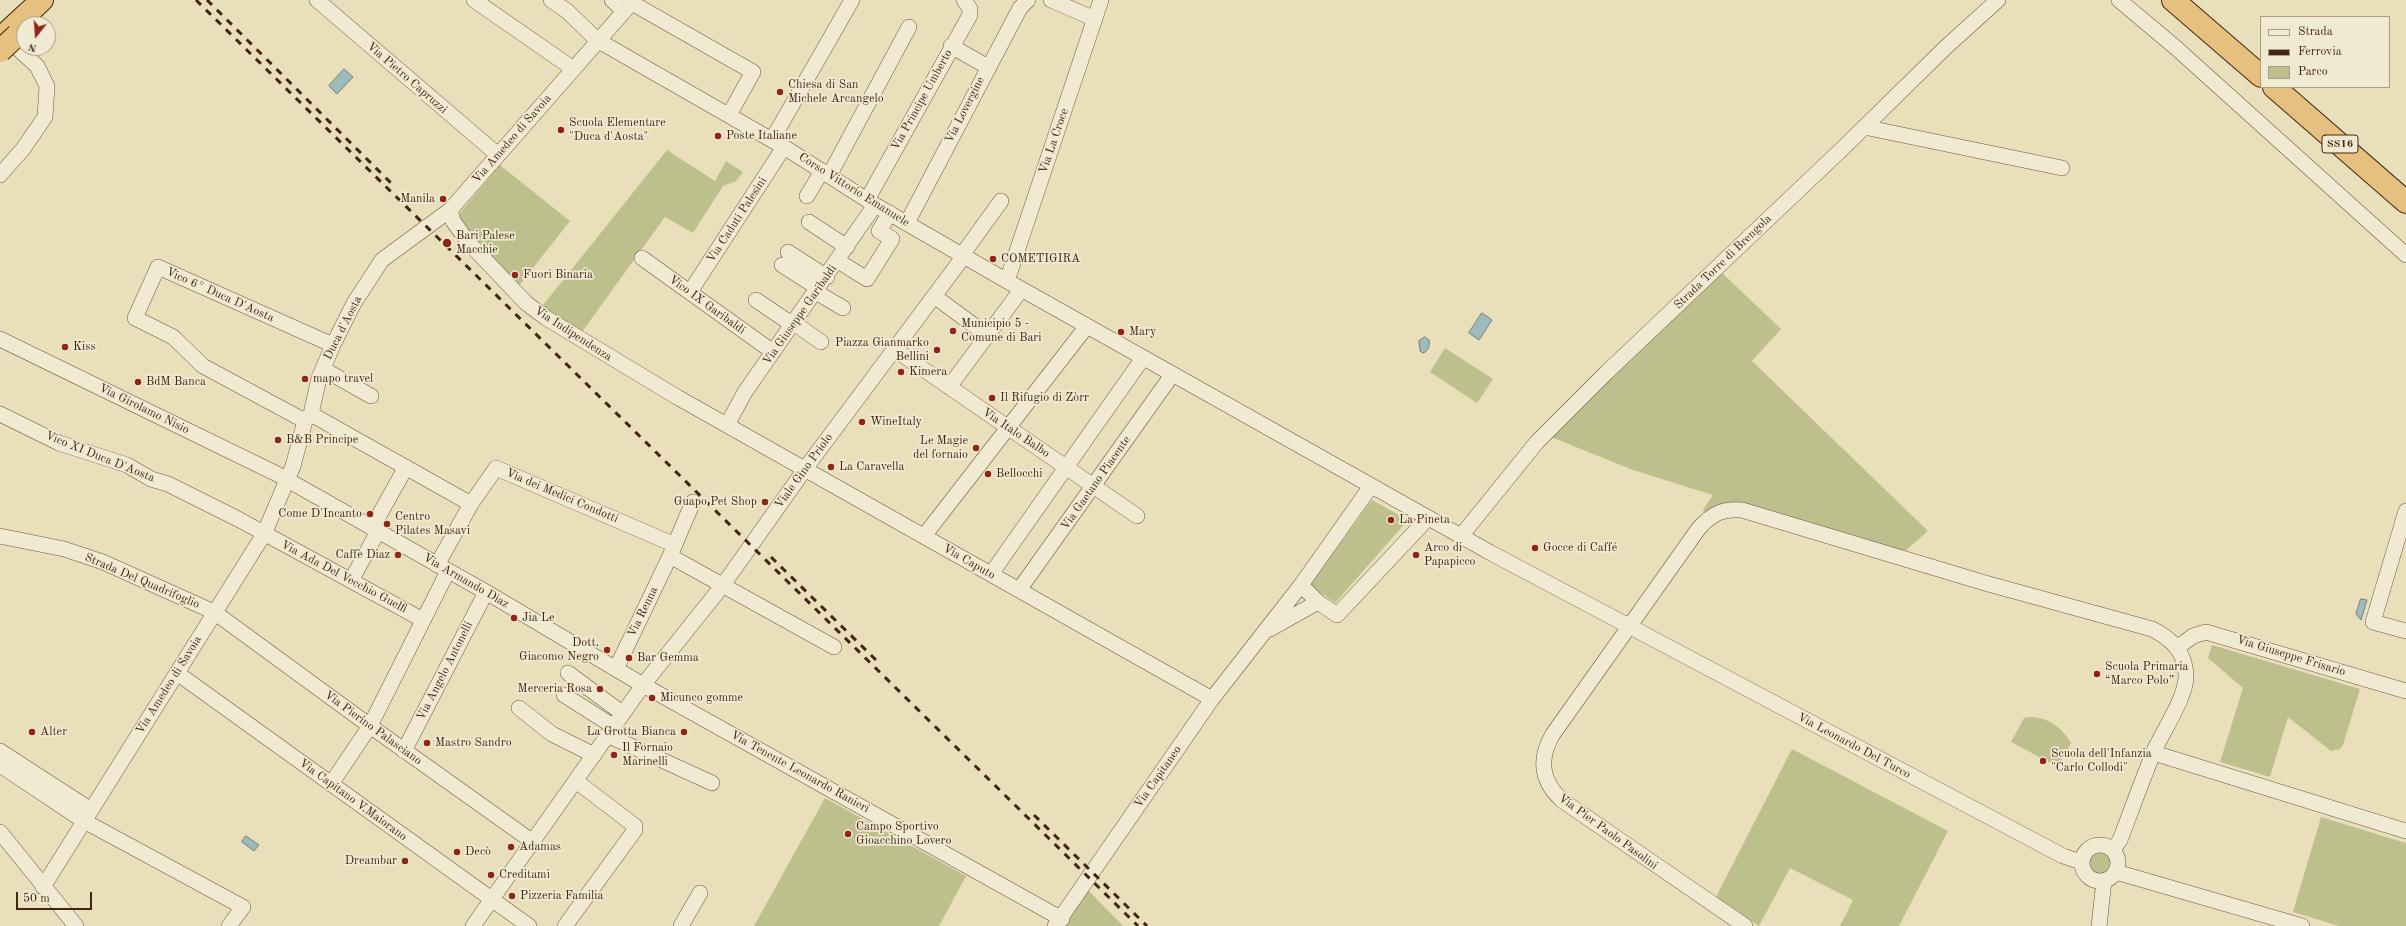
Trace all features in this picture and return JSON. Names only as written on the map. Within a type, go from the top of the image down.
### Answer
[{"type":"highway","points":[[0,20],[22,0]]},
{"type":"highway","points":[[0,51],[42,0]]},
{"type":"highway","points":[[14,33],[55,0]]},
{"type":"highway","points":[[2173,0],[2260,75]]},
{"type":"highway","points":[[2196,0],[2260,55]]},
{"type":"highway","name":"SS16","points":[[2275,88],[2406,202]]},
{"type":"highway","name":"SS16","points":[[2297,88],[2406,183]]},
{"type":"street","name":"Via Pietro Capruzzi","points":[[317,0],[498,155]]},
{"type":"street","points":[[474,0],[572,68]]},
{"type":"street","name":"Corso Vittorio Emanuele","points":[[551,0],[567,11],[597,40],[778,143],[890,214],[1021,290],[1371,486]]},
{"type":"street","points":[[612,0],[630,4],[753,72],[729,115]]},
{"type":"street","name":"Via Caduti Palesini","points":[[690,292],[778,143],[852,0]]},
{"type":"street","name":"Via Principe Umberto","points":[[871,202],[951,46],[970,15],[970,9],[964,0]]},
{"type":"street","name":"Via Lovergine","points":[[906,223],[1020,8],[1028,0]]},
{"type":"street","points":[[1051,0],[1095,19]]},
{"type":"street","name":"Via La Croce","points":[[1006,281],[1101,0]]},
{"type":"street","name":"Strada Torre di Brengola","points":[[1461,536],[1537,442],[1946,47],[1998,0]]},
{"type":"street","points":[[2119,0],[2175,47],[2406,255]]},
{"type":"street","name":"Via Amedeo di Savoia","points":[[450,210],[572,68],[630,4]]},
{"type":"street","points":[[807,196],[826,174],[909,27]]},
{"type":"street","points":[[0,175],[23,149],[45,117],[47,86],[37,66],[16,47],[14,33]]},
{"type":"street","points":[[951,46],[988,67]]},
{"type":"street","points":[[1864,127],[2062,168]]},
{"type":"street","name":"Viale Gino Priolo","points":[[473,926],[576,781],[622,713],[723,585],[806,469],[963,256],[1001,201]]},
{"type":"street","name":"Via Giuseppe Garibaldi","points":[[727,425],[773,352],[847,248],[871,202]]},
{"type":"street","name":"Duca d'Aosta","points":[[287,480],[323,370],[333,345],[354,303],[382,260],[450,210]]},
{"type":"street","name":"Via Indipendenza","points":[[450,210],[453,221],[468,242],[526,303],[577,338],[727,425]]},
{"type":"street","points":[[838,261],[867,279],[892,239],[879,231],[890,214]]},
{"type":"street","points":[[809,222],[847,248]]},
{"type":"street","name":"Vico IX Garibaldi","points":[[642,258],[773,352]]},
{"type":"street","points":[[785,259],[820,286],[843,308]]},
{"type":"street","name":"Vico 6° Duca D'Aosta","points":[[308,418],[203,366],[173,337],[135,318],[158,267],[333,345]]},
{"type":"street","points":[[949,387],[1021,290]]},
{"type":"street","points":[[934,296],[987,335]]},
{"type":"street","points":[[756,300],[821,342]]},
{"type":"street","points":[[924,536],[1087,326]]},
{"type":"street","name":"Via Girolamo Nisio","points":[[0,339],[287,480]]},
{"type":"street","name":"Via Italo Balbo","points":[[894,350],[1138,516]]},
{"type":"street","points":[[991,574],[1143,358]]},
{"type":"street","points":[[323,370],[371,396]]},
{"type":"street","name":"Via Gaetano Piacente","points":[[1019,590],[1172,375]]},
{"type":"street","name":"Vico XI Duca D'Aosta","points":[[0,414],[59,443],[127,466],[264,534]]},
{"type":"street","points":[[308,418],[406,467],[472,504]]},
{"type":"street","name":"Via Caputo","points":[[727,425],[1212,699]]},
{"type":"street","points":[[351,581],[406,467]]},
{"type":"street","name":"Via dei Medici Condotti","points":[[332,784],[370,726],[423,620],[443,568],[472,504],[496,468],[670,547]]},
{"type":"street","name":"Via Amedeo di Savoia","points":[[42,887],[264,534],[287,480]]},
{"type":"street","name":"Via Armando Diaz","points":[[287,480],[486,592],[643,685]]},
{"type":"street","name":"Via Leonardo Del Turco","points":[[1371,486],[1629,626],[2063,856],[2081,862]]},
{"type":"street","name":"Via Capitaneo","points":[[1059,923],[1212,699],[1301,584],[1371,486]]},
{"type":"street","name":"Via Renna","points":[[616,668],[670,547],[693,502]]},
{"type":"street","name":"Via Pier Paolo Pasolini","points":[[1745,926],[1563,801],[1553,792],[1546,781],[1542,767],[1543,754],[1548,741],[1699,528],[1718,512],[1733,510],[2152,629],[2167,637],[2178,647]]},
{"type":"street","points":[[2406,512],[2373,622],[2406,631]]},
{"type":"street","points":[[1301,584],[1318,602],[1337,615],[1428,518]]},
{"type":"street","name":"Via Ada Del Vecchio Guelfi","points":[[264,534],[423,620]]},
{"type":"street","name":"Strada Del Quadrifoglio","points":[[0,536],[64,549],[103,562],[214,612]]},
{"type":"street","points":[[670,547],[723,585],[834,647]]},
{"type":"street","name":"Via Angelo Antonelli","points":[[404,751],[486,592]]},
{"type":"street","points":[[1265,631],[1318,602]]},
{"type":"street","name":"Via Pierino Palasciano","points":[[214,612],[404,751],[533,842]]},
{"type":"street","name":"Via Giuseppe Frisario","points":[[2178,647],[2193,636],[2206,632],[2406,691]]},
{"type":"street","points":[[2113,850],[2120,840],[2154,753],[2182,694],[2186,677],[2185,665],[2178,647]]},
{"type":"street","points":[[568,672],[622,713]]},
{"type":"street","name":"Via Capitano V.Maiorano","points":[[177,673],[529,926]]},
{"type":"street","name":"Via Tenente Leonardo Ranieri","points":[[643,685],[1059,923]]},
{"type":"street","points":[[564,695],[610,730],[712,783]]},
{"type":"street","points":[[519,708],[552,734],[594,755]]},
{"type":"street","points":[[0,751],[87,815]]},
{"type":"street","points":[[2154,753],[2406,831]]},
{"type":"street","points":[[0,765],[243,907],[229,926]]},
{"type":"street","points":[[565,926],[631,836],[635,826],[576,781]]},
{"type":"street","points":[[0,832],[42,887],[76,926]]},
{"type":"street","points":[[2094,845],[2104,845],[2113,850],[2118,860],[2116,872],[2104,881],[2090,879],[2083,871],[2081,862],[2085,852],[2094,845]]},
{"type":"street","points":[[2116,872],[2302,926]]},
{"type":"street","points":[[2099,926],[2104,881]]},
{"type":"street","points":[[681,926],[700,893]]},
{"type":"green space","points":[[667,150],[715,181],[726,161],[743,172],[736,181],[723,186],[693,233],[665,217],[579,336],[540,309]]},
{"type":"green space","points":[[500,165],[570,221],[518,287],[469,238],[459,214]]},
{"type":"green space","points":[[1719,270],[1781,329],[1752,361],[1928,531],[1905,551],[1712,508],[1704,512],[1703,510],[1713,495],[1633,470],[1551,437]]},
{"type":"green space","points":[[1445,348],[1493,379],[1477,403],[1430,372]]},
{"type":"green space","points":[[1372,500],[1408,520],[1335,603],[1310,585]]},
{"type":"green space","points":[[2212,645],[2360,689],[2343,745],[2340,749],[2331,751],[2288,717],[2270,777],[2220,762],[2243,688],[2208,658]]},
{"type":"green space","points":[[2031,717],[2044,719],[2054,724],[2063,732],[2071,743],[2058,767],[2011,742],[2024,718]]},
{"type":"green space","points":[[1792,749],[1948,831],[1899,926],[1840,926],[1853,900],[1790,868],[1759,926],[1716,897]]},
{"type":"green space","name":"Campo Sportivo Gioacchino Lovero","points":[[825,798],[966,876],[939,926],[754,926]]},
{"type":"green space","points":[[2321,817],[2406,843],[2406,926],[2339,926],[2293,912]]},
{"type":"green space","points":[[2096,853],[2104,853],[2110,859],[2110,867],[2104,873],[2096,873],[2090,867],[2090,859]]},
{"type":"green space","points":[[1088,890],[1123,926],[1063,926]]},
{"type":"water","points":[[344,69],[353,77],[337,94],[329,86]]},
{"type":"water","points":[[1482,313],[1492,320],[1479,340],[1469,333]]},
{"type":"water","points":[[1425,337],[1429,340],[1429,346],[1427,351],[1423,353],[1420,351],[1419,341]]},
{"type":"water","points":[[2361,599],[2367,600],[2361,620],[2356,614]]},
{"type":"water","points":[[246,836],[259,845],[254,851],[242,842]]},
{"type":"railway","points":[[196,0],[1138,926]]},
{"type":"railway","points":[[207,0],[394,186]]},
{"type":"railway","points":[[771,557],[877,661]]},
{"type":"railway","points":[[1034,815],[1147,926]]},
{"type":"place","name":"Chiesa di San Michele Arcangelo","points":[[780,92]]},
{"type":"place","name":"Scuola Elementare \"Duca d'Aosta\"","points":[[561,130]]},
{"type":"place","name":"Poste Italiane","points":[[718,136]]},
{"type":"place","name":"Manila","points":[[443,199]]},
{"type":"place","name":"Bari Palese Macchie","points":[[447,243]]},
{"type":"place","name":"COMETIGIRA","points":[[993,259]]},
{"type":"place","name":"Fuori Binaria","points":[[515,275]]},
{"type":"place","name":"Municipio 5 - Comune di Bari","points":[[953,331]]},
{"type":"place","name":"Mary","points":[[1121,332]]},
{"type":"place","name":"Kiss","points":[[65,347]]},
{"type":"place","name":"Piazza Gianmarko Bellini","points":[[937,350]]},
{"type":"place","name":"Kimera","points":[[901,372]]},
{"type":"place","name":"mapo travel","points":[[305,379]]},
{"type":"place","name":"BdM Banca","points":[[138,382]]},
{"type":"place","name":"Il Rifugio di Zòrr","points":[[992,398]]},
{"type":"place","name":"WineItaly","points":[[862,422]]},
{"type":"place","name":"B&B Principe","points":[[278,440]]},
{"type":"place","name":"Le Magie del fornaio","points":[[976,448]]},
{"type":"place","name":"La Caravella","points":[[831,467]]},
{"type":"place","name":"Bellocchi","points":[[988,474]]},
{"type":"place","name":"Guapo Pet Shop","points":[[765,502]]},
{"type":"place","name":"Come D'Incanto","points":[[370,514]]},
{"type":"place","name":"La Pineta","points":[[1391,520]]},
{"type":"place","name":"Centro Pilates Masavi","points":[[387,524]]},
{"type":"place","name":"Gocce di Caffé","points":[[1535,548]]},
{"type":"place","name":"Caffè Diaz","points":[[398,555]]},
{"type":"place","name":"Arco di Papapicco","points":[[1416,555]]},
{"type":"place","name":"Jia Le","points":[[514,618]]},
{"type":"place","name":"Dott. Giacomo Negro","points":[[607,650]]},
{"type":"place","name":"Bar Gemma","points":[[629,658]]},
{"type":"place","name":"Scuola Primaria “Marco Polo”","points":[[2097,674]]},
{"type":"place","name":"Merceria Rosa","points":[[600,689]]},
{"type":"place","name":"Micunco gomme","points":[[652,698]]},
{"type":"place","name":"Alter","points":[[32,732]]},
{"type":"place","name":"La Grotta Bianca","points":[[684,732]]},
{"type":"place","name":"Mastro Sandro","points":[[427,743]]},
{"type":"place","name":"Il Fornaio Marinelli","points":[[614,755]]},
{"type":"place","name":"Scuola dell'Infanzia \"Carlo Collodi\"","points":[[2043,761]]},
{"type":"place","name":"Campo Sportivo Gioacchino Lovero","points":[[848,834]]},
{"type":"place","name":"Adamas","points":[[511,847]]},
{"type":"place","name":"Decò","points":[[457,852]]},
{"type":"place","name":"Dreambar","points":[[405,861]]},
{"type":"place","name":"Creditami","points":[[491,875]]},
{"type":"place","name":"Pizzeria Familia","points":[[512,896]]}]
